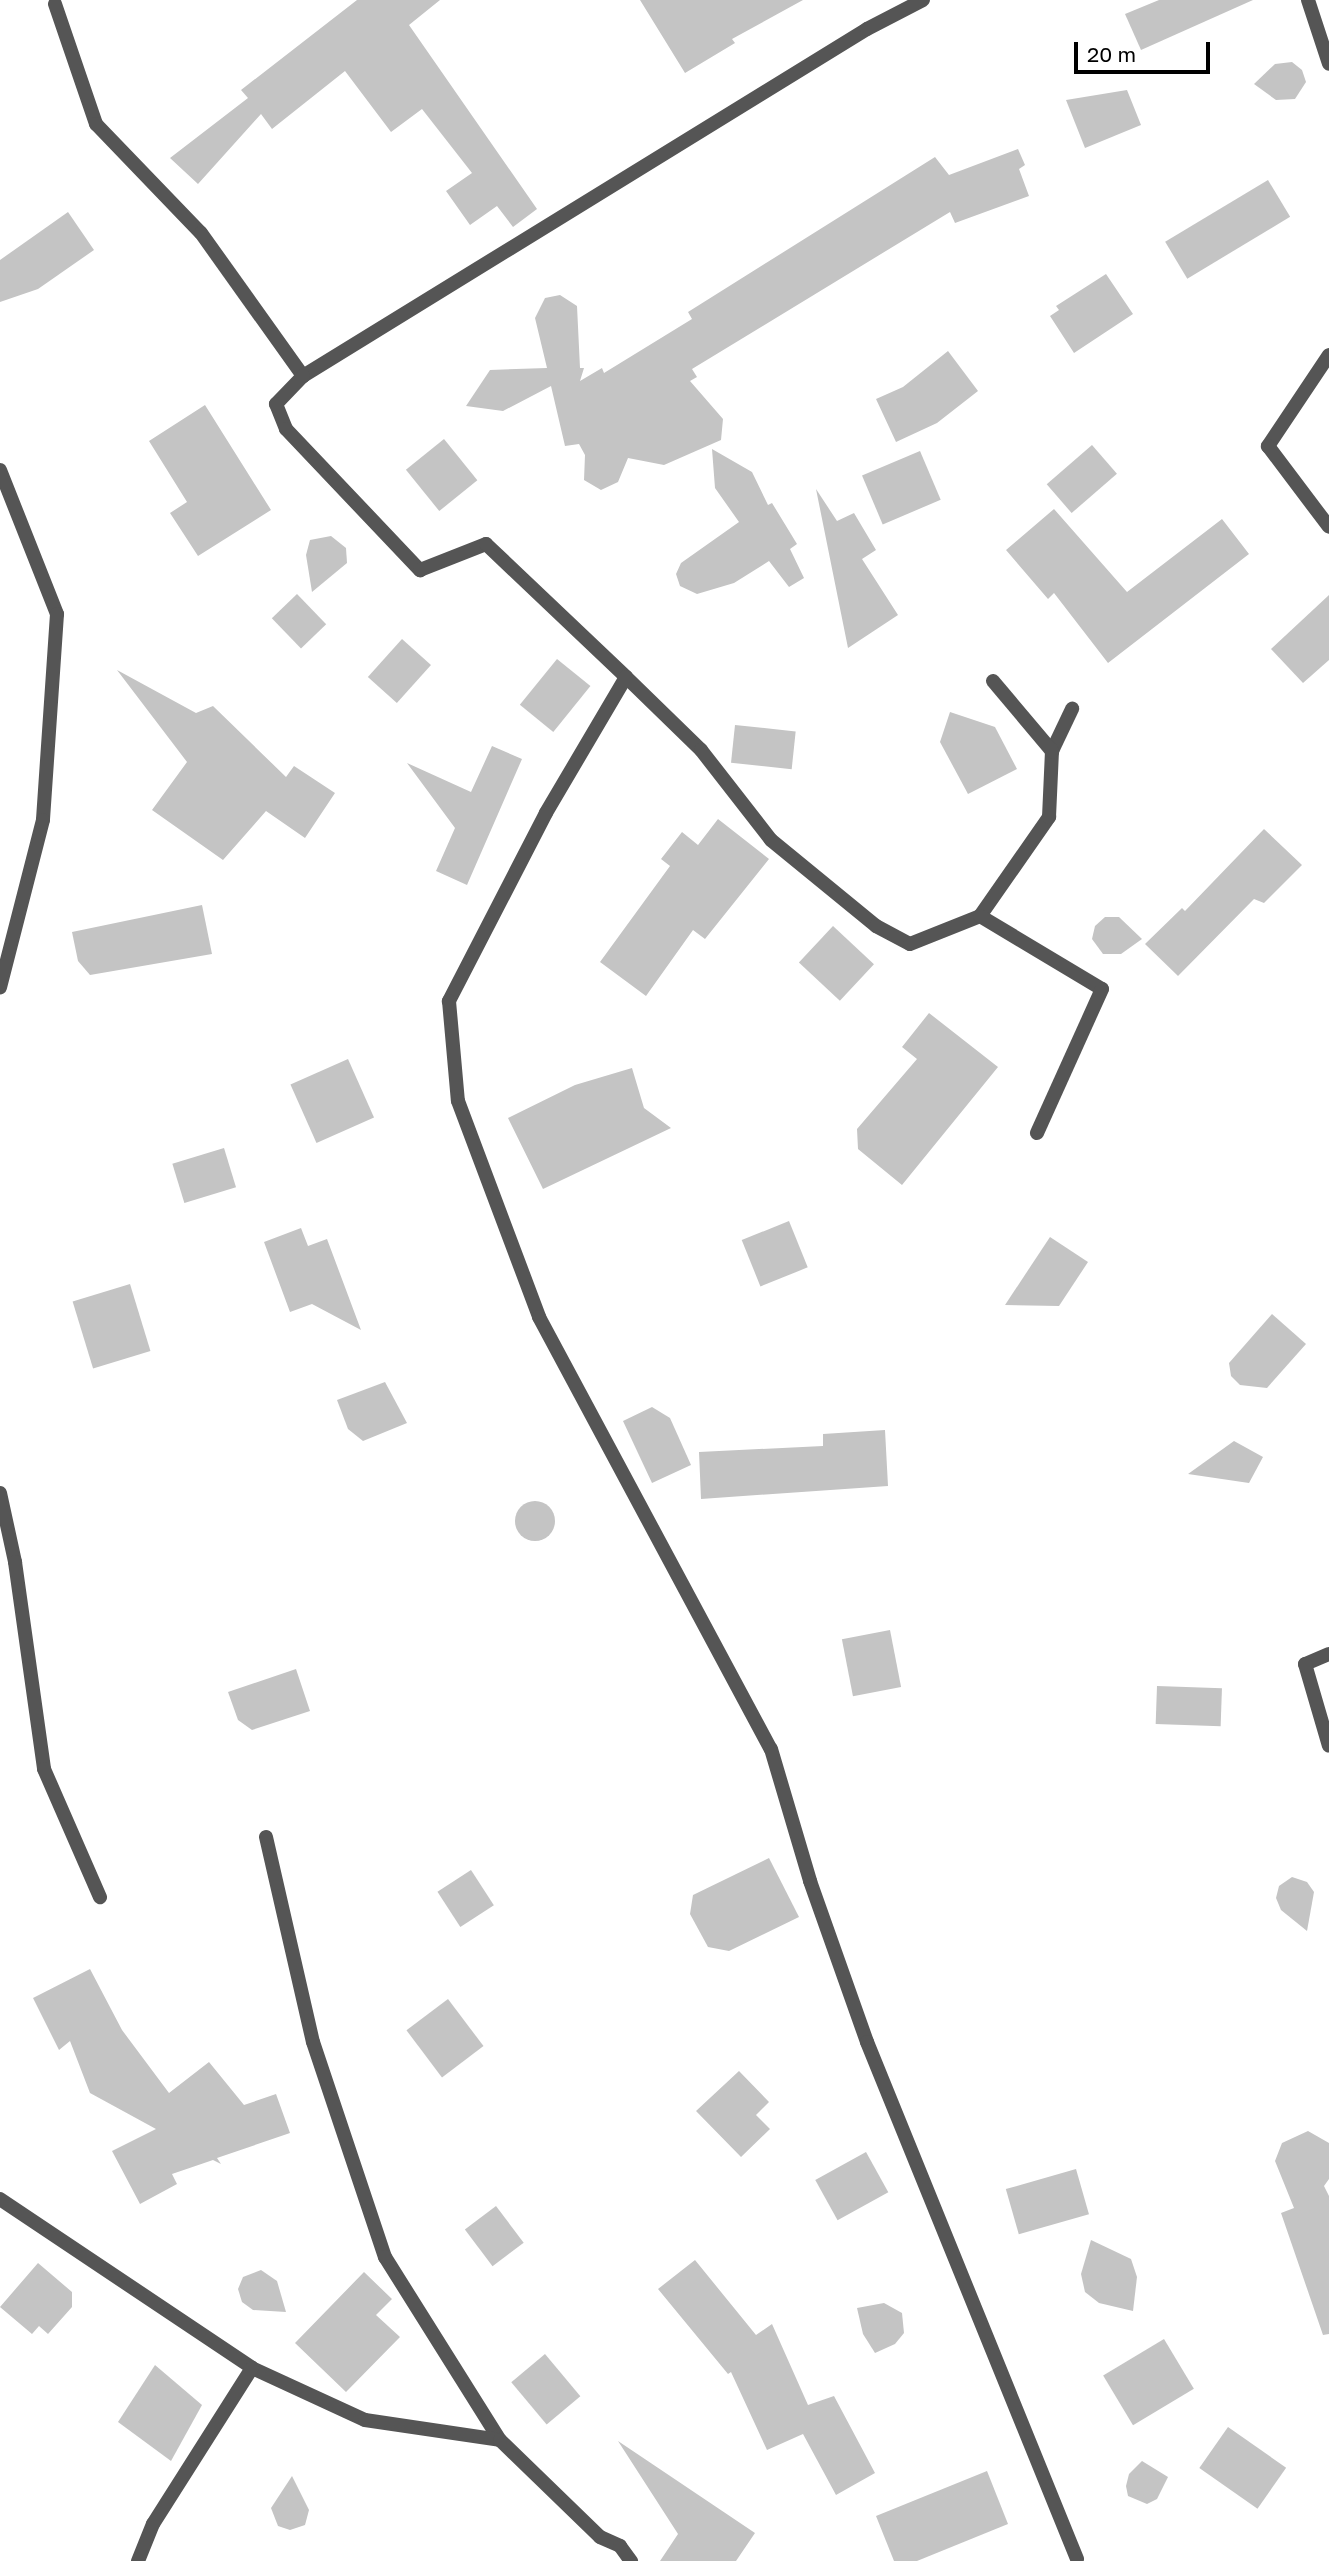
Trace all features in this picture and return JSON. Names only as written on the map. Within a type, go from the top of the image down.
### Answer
[{"type":"street","points":[[923,0],[867,29],[303,376],[276,404],[286,429],[421,570],[486,544],[701,750],[771,840],[876,926],[910,944],[980,916],[1049,817],[1052,751],[1072,709]]},
{"type":"street","points":[[1308,0],[1329,64]]},
{"type":"street","points":[[57,1],[96,124],[201,233],[303,376]]},
{"type":"street","points":[[1329,355],[1268,446],[1329,527]]},
{"type":"street","points":[[0,470],[57,614],[43,820],[0,988]]},
{"type":"street","points":[[625,677],[546,813],[449,1001],[458,1101],[539,1317],[771,1749],[810,1881],[867,2042],[1077,2560]]},
{"type":"street","points":[[993,681],[1052,751]]},
{"type":"street","points":[[980,916],[1102,989],[1037,1133]]},
{"type":"street","points":[[0,1493],[15,1562],[44,1769],[100,1897]]},
{"type":"street","points":[[1329,1654],[1305,1664],[1329,1746]]},
{"type":"street","points":[[267,1837],[313,2042],[385,2257],[500,2440],[600,2537],[620,2546],[631,2561]]},
{"type":"street","points":[[0,2199],[252,2368],[365,2420],[500,2440]]},
{"type":"street","points":[[138,2561],[153,2524],[252,2368]]},
{"type":"building","points":[[357,0],[440,0],[409,25],[537,209],[513,227],[497,206],[470,225],[446,191],[472,173],[422,109],[391,132],[345,71],[272,129],[261,114],[198,184],[170,158],[248,98],[241,90]]},
{"type":"building","points":[[640,0],[803,0],[732,39],[735,43],[685,73]]},
{"type":"building","points":[[1159,0],[1253,0],[1141,50],[1125,14]]},
{"type":"building","points":[[1292,62],[1302,70],[1306,82],[1295,99],[1276,100],[1254,84],[1275,64]]},
{"type":"building","points":[[1127,90],[1141,125],[1085,148],[1066,100]]},
{"type":"building","points":[[1018,149],[1025,165],[1019,169],[1029,196],[955,223],[950,212],[692,369],[697,377],[690,381],[723,419],[721,440],[664,465],[628,458],[618,482],[601,490],[584,480],[585,455],[579,444],[565,446],[551,386],[503,411],[466,406],[490,370],[547,368],[535,318],[545,298],[560,295],[577,306],[580,368],[584,368],[580,381],[602,368],[604,373],[692,319],[688,312],[935,157],[949,175]]},
{"type":"building","points":[[1268,180],[1290,217],[1187,279],[1165,242]]},
{"type":"building","points":[[68,212],[94,250],[38,289],[0,302],[0,260]]},
{"type":"building","points":[[1106,274],[1133,314],[1074,353],[1050,316],[1059,310],[1056,306]]},
{"type":"building","points":[[948,351],[978,391],[937,423],[896,442],[876,399],[903,387]]},
{"type":"building","points":[[205,405],[271,510],[198,556],[170,513],[187,502],[149,441]]},
{"type":"building","points":[[444,439],[477,480],[439,511],[406,470]]},
{"type":"building","points":[[1092,445],[1117,474],[1072,513],[1047,484]]},
{"type":"building","points":[[712,449],[752,472],[768,505],[772,503],[797,544],[790,549],[804,578],[789,587],[769,561],[734,583],[697,594],[680,586],[676,574],[681,563],[739,522],[715,488]]},
{"type":"building","points":[[920,451],[941,500],[883,524],[862,476]]},
{"type":"building","points":[[816,489],[837,521],[854,513],[876,550],[862,559],[898,615],[848,648]]},
{"type":"building","points":[[1054,509],[1127,592],[1222,519],[1249,554],[1108,663],[1054,593],[1048,599],[1006,550]]},
{"type":"building","points":[[331,536],[346,548],[347,563],[312,592],[306,555],[310,540]]},
{"type":"building","points":[[297,594],[326,624],[301,649],[272,618]]},
{"type":"building","points":[[1329,595],[1329,660],[1303,683],[1271,649]]},
{"type":"building","points":[[402,639],[431,665],[397,703],[368,677]]},
{"type":"building","points":[[557,659],[590,686],[553,732],[520,705]]},
{"type":"building","points":[[117,670],[196,713],[213,706],[286,777],[294,766],[335,793],[305,838],[266,811],[223,860],[152,810],[187,762]]},
{"type":"building","points":[[950,712],[995,727],[1017,769],[968,794],[940,742]]},
{"type":"building","points":[[735,725],[796,731],[792,769],[731,763]]},
{"type":"building","points":[[492,746],[522,759],[467,885],[436,871],[455,828],[407,763],[471,792]]},
{"type":"building","points":[[718,819],[769,859],[705,939],[693,930],[646,996],[600,962],[670,866],[661,859],[682,832],[698,845]]},
{"type":"building","points":[[1264,829],[1302,865],[1264,903],[1254,899],[1178,976],[1145,944],[1182,908],[1185,911]]},
{"type":"building","points":[[202,905],[212,954],[90,975],[78,961],[72,932]]},
{"type":"building","points":[[1105,917],[1119,917],[1142,939],[1121,954],[1103,954],[1092,939],[1095,926]]},
{"type":"building","points":[[833,926],[874,964],[840,1001],[799,963]]},
{"type":"building","points":[[929,1013],[998,1067],[902,1185],[858,1149],[857,1129],[917,1059],[902,1047]]},
{"type":"building","points":[[348,1059],[374,1117],[316,1143],[290,1085]]},
{"type":"building","points":[[632,1068],[644,1108],[671,1128],[543,1189],[508,1118],[575,1085]]},
{"type":"building","points":[[224,1148],[236,1187],[184,1203],[172,1164]]},
{"type":"building","points":[[789,1221],[808,1267],[760,1286],[742,1240]]},
{"type":"building","points":[[301,1228],[308,1246],[327,1239],[361,1330],[312,1304],[290,1312],[264,1242]]},
{"type":"building","points":[[1050,1237],[1088,1262],[1059,1306],[1005,1305]]},
{"type":"building","points":[[130,1284],[150,1351],[93,1368],[73,1302]]},
{"type":"building","points":[[1272,1314],[1306,1344],[1267,1388],[1240,1385],[1231,1376],[1229,1363]]},
{"type":"building","points":[[385,1382],[407,1423],[363,1441],[348,1429],[337,1400]]},
{"type":"building","points":[[652,1407],[670,1418],[691,1465],[652,1483],[623,1421]]},
{"type":"building","points":[[885,1430],[888,1486],[701,1499],[699,1452],[823,1446],[823,1434]]},
{"type":"building","points":[[1234,1441],[1263,1457],[1249,1483],[1188,1474]]},
{"type":"building","points":[[535,1501],[549,1507],[555,1521],[549,1535],[535,1541],[521,1535],[515,1521],[521,1507]]},
{"type":"building","points":[[890,1630],[901,1687],[853,1696],[842,1639]]},
{"type":"building","points":[[296,1669],[310,1711],[252,1730],[238,1720],[228,1692]]},
{"type":"building","points":[[1157,1686],[1222,1688],[1221,1726],[1156,1724]]},
{"type":"building","points":[[769,1858],[799,1917],[729,1951],[708,1947],[690,1914],[693,1895]]},
{"type":"building","points":[[471,1870],[494,1905],[460,1927],[437,1892]]},
{"type":"building","points":[[1292,1877],[1307,1882],[1314,1892],[1307,1931],[1281,1910],[1276,1898],[1279,1886]]},
{"type":"building","points":[[90,1969],[122,2030],[169,2093],[209,2062],[244,2105],[276,2094],[290,2133],[217,2158],[221,2164],[213,2160],[172,2174],[177,2184],[140,2204],[112,2151],[156,2129],[90,2093],[70,2041],[59,2050],[33,1998]]},
{"type":"building","points":[[448,1999],[484,2046],[442,2077],[406,2030]]},
{"type":"building","points":[[739,2071],[769,2102],[756,2115],[770,2129],[741,2157],[696,2111]]},
{"type":"building","points":[[1308,2131],[1329,2143],[1329,2179],[1324,2186],[1329,2196],[1329,2334],[1323,2335],[1281,2213],[1294,2208],[1275,2161],[1282,2143]]},
{"type":"building","points":[[866,2152],[888,2192],[838,2220],[815,2180]]},
{"type":"building","points":[[1076,2169],[1089,2214],[1019,2234],[1006,2189]]},
{"type":"building","points":[[496,2206],[524,2243],[493,2266],[465,2229]]},
{"type":"building","points":[[1091,2240],[1131,2259],[1137,2277],[1133,2311],[1099,2303],[1085,2292],[1081,2274]]},
{"type":"building","points":[[695,2260],[756,2335],[772,2324],[808,2405],[834,2396],[875,2473],[836,2495],[803,2434],[767,2450],[731,2372],[728,2374],[658,2289]]},
{"type":"building","points":[[38,2263],[72,2292],[72,2307],[48,2334],[39,2326],[32,2334],[0,2307]]},
{"type":"building","points":[[261,2270],[277,2281],[286,2312],[253,2310],[242,2302],[238,2289],[243,2277]]},
{"type":"building","points":[[364,2272],[392,2299],[376,2315],[400,2337],[346,2392],[295,2343]]},
{"type":"building","points":[[884,2303],[902,2313],[904,2333],[895,2344],[875,2353],[863,2334],[857,2308]]},
{"type":"building","points":[[1164,2339],[1194,2389],[1133,2425],[1103,2376]]},
{"type":"building","points":[[545,2354],[580,2396],[547,2424],[511,2382]]},
{"type":"building","points":[[155,2365],[202,2405],[171,2461],[118,2422]]},
{"type":"building","points":[[1228,2427],[1286,2468],[1257,2509],[1199,2468]]},
{"type":"building","points":[[618,2441],[755,2533],[736,2561],[660,2561],[678,2534]]},
{"type":"building","points":[[1142,2461],[1168,2477],[1157,2499],[1147,2504],[1128,2496],[1126,2486],[1129,2474]]},
{"type":"building","points":[[987,2471],[1008,2524],[917,2561],[894,2561],[876,2516]]},
{"type":"building","points":[[292,2476],[309,2510],[305,2525],[290,2530],[278,2526],[271,2508]]}]
